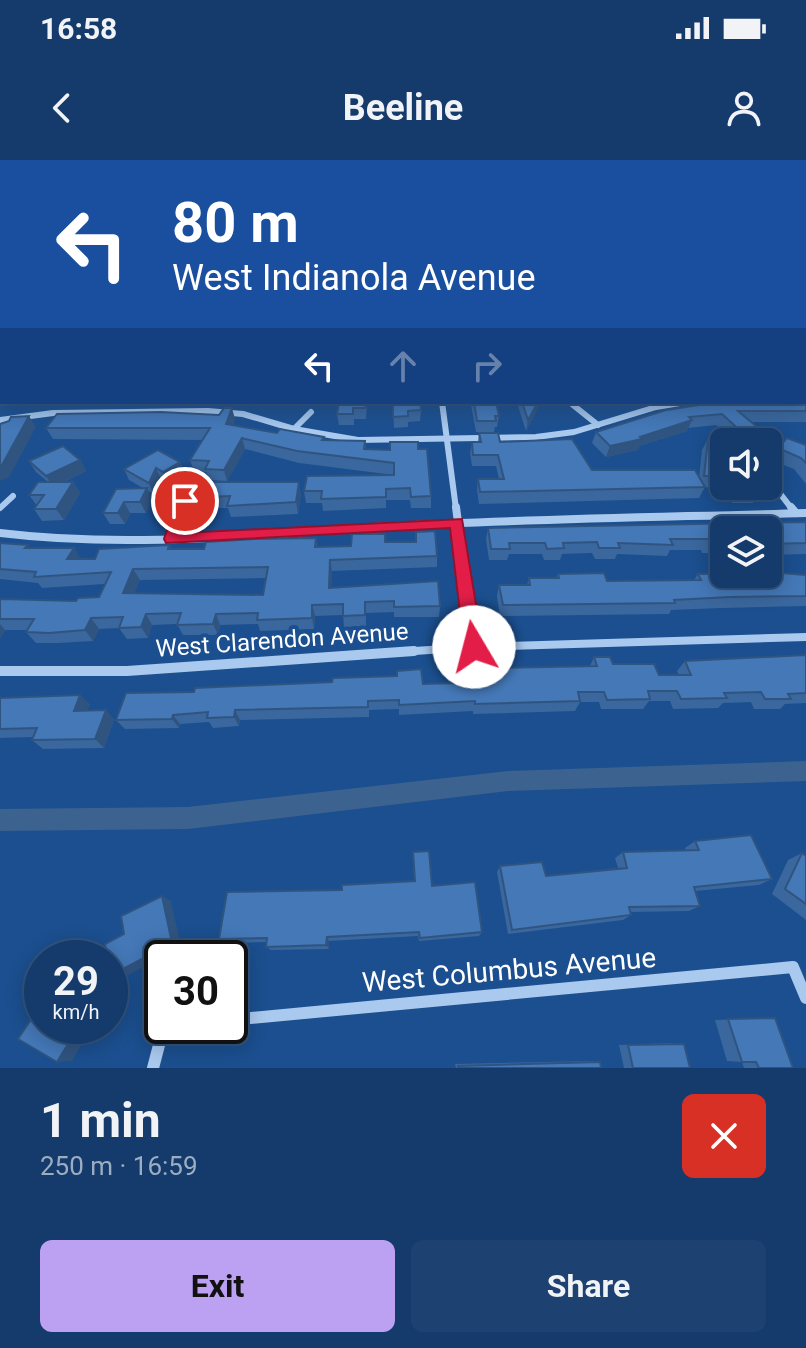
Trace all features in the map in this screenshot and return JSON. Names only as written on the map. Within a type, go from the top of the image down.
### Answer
[{"type":"street","points":[[442,404],[474,647]]},
{"type":"street","points":[[0,420],[53,413],[208,411],[243,414],[294,429],[358,440],[536,437],[598,425],[674,404]]},
{"type":"street","points":[[573,405],[598,425]]},
{"type":"street","points":[[294,429],[311,412]]},
{"type":"street","points":[[0,508],[13,496]]},
{"type":"street","points":[[782,496],[796,513]]},
{"type":"street","points":[[172,539],[185,501]]},
{"type":"street","points":[[0,533],[85,541],[172,539],[457,523],[806,513]]},
{"type":"street","name":"West Clarendon Avenue","points":[[0,671],[127,671],[474,647],[806,637]]},
{"type":"street","name":"West Columbus Avenue","points":[[248,1018],[793,967],[806,998]]},
{"type":"street","points":[[153,1068],[159,1044]]},
{"type":"building","points":[[339,404],[366,404],[365,408],[353,408],[353,414],[337,414]]},
{"type":"building","points":[[393,404],[420,404],[421,410],[408,411],[408,416],[393,417]]},
{"type":"building","points":[[474,404],[496,404],[499,416],[495,416],[496,421],[477,421]]},
{"type":"building","points":[[523,404],[537,404],[528,420]]},
{"type":"building","points":[[706,404],[806,404],[806,411],[738,411],[758,428],[737,428],[722,414],[689,417],[692,420],[640,437],[642,439],[610,446],[596,432],[666,410]]},
{"type":"building","points":[[224,408],[232,408],[226,424],[277,433],[280,429],[324,437],[322,440],[365,441],[364,449],[390,450],[390,442],[418,442],[418,449],[427,449],[431,496],[411,497],[410,488],[386,489],[386,497],[321,499],[322,491],[304,491],[307,476],[394,475],[394,463],[297,451],[242,438],[224,470],[205,469],[209,461],[190,460],[210,428],[46,428],[57,414],[161,412],[219,415]]},
{"type":"building","points":[[29,416],[0,466],[0,424],[11,417]]},
{"type":"building","points":[[479,433],[498,433],[500,442],[572,439],[592,470],[695,470],[705,487],[480,492],[478,479],[504,479],[498,455],[473,455],[472,442],[481,442]]},
{"type":"building","points":[[787,438],[806,445],[806,463],[782,450],[782,444]]},
{"type":"building","points":[[708,439],[710,439],[710,476],[704,476]]},
{"type":"building","points":[[63,446],[80,460],[46,476],[29,461]]},
{"type":"building","points":[[158,450],[180,462],[163,472],[156,468],[149,483],[124,469]]},
{"type":"building","points":[[38,482],[73,482],[56,509],[34,509],[44,495],[29,495]]},
{"type":"building","points":[[213,482],[299,482],[296,502],[227,506],[230,496],[208,497]]},
{"type":"building","points":[[147,488],[140,502],[124,502],[118,513],[103,513],[116,489]]},
{"type":"building","points":[[782,522],[806,522],[806,543],[782,544]]},
{"type":"building","points":[[710,524],[710,542],[708,539],[670,539],[673,545],[618,543],[620,548],[599,548],[597,542],[563,543],[564,548],[547,549],[545,543],[509,543],[510,549],[491,549],[488,528]]},
{"type":"building","points":[[435,531],[437,556],[330,560],[329,588],[438,581],[440,606],[394,607],[394,601],[365,602],[365,615],[343,616],[343,604],[312,605],[312,618],[257,620],[258,613],[216,614],[213,624],[177,625],[181,613],[146,614],[141,627],[119,628],[123,617],[91,618],[85,630],[49,633],[26,632],[34,619],[0,619],[0,599],[76,601],[78,598],[99,597],[111,572],[34,577],[36,572],[0,569],[0,543],[28,545],[25,548],[74,548],[67,559],[95,559],[99,549],[169,545],[168,549],[204,549],[206,542],[255,539],[316,538],[315,547],[351,546],[352,534],[385,534],[385,542],[416,542],[416,532]],"holes":[[[268,567],[263,595],[123,593],[133,569]]]},
{"type":"building","points":[[604,573],[607,581],[701,580],[698,574],[710,574],[710,588],[782,588],[782,573],[806,575],[806,596],[674,600],[675,603],[503,605],[499,585],[530,585],[529,578],[559,578],[558,574]]},
{"type":"building","points":[[806,655],[806,693],[788,694],[791,699],[765,699],[761,692],[724,693],[727,698],[681,699],[677,691],[648,691],[650,699],[607,700],[604,692],[578,692],[580,701],[399,705],[399,700],[368,701],[368,707],[235,710],[234,717],[207,718],[208,712],[173,715],[172,719],[116,720],[126,693],[194,692],[195,688],[332,682],[333,678],[397,676],[397,671],[421,669],[423,684],[493,682],[491,668],[597,666],[594,657],[610,657],[613,664],[654,664],[659,675],[691,675],[685,661]]},
{"type":"building","points":[[80,695],[74,711],[106,710],[95,739],[32,740],[37,728],[0,729],[0,698]]},
{"type":"building","points":[[751,835],[772,879],[694,887],[700,906],[629,907],[631,915],[512,930],[500,866],[542,862],[546,876],[627,868],[623,852],[699,850],[695,841]]},
{"type":"building","points":[[429,851],[432,886],[475,882],[482,932],[420,938],[419,932],[327,937],[326,945],[266,947],[267,938],[219,939],[227,892],[342,890],[342,885],[415,881],[413,852]]},
{"type":"building","points":[[802,853],[806,856],[806,904],[785,889]]},
{"type":"building","points":[[162,896],[171,940],[144,940],[144,958],[128,966],[128,940],[113,940],[124,934],[121,916]]},
{"type":"building","points":[[775,1018],[793,1068],[759,1068],[756,1062],[742,1062],[728,1019]]},
{"type":"building","points":[[26,1044],[68,1044],[57,1062]]},
{"type":"building","points":[[684,1044],[690,1068],[633,1068],[628,1045]]},
{"type":"building","points":[[600,1062],[601,1068],[458,1068],[458,1066]]},
{"type":"waterway","points":[[0,820],[188,818],[508,781],[806,771]]},
{"type":"route","points":[[185,501],[172,539],[457,523],[474,647]]}]
